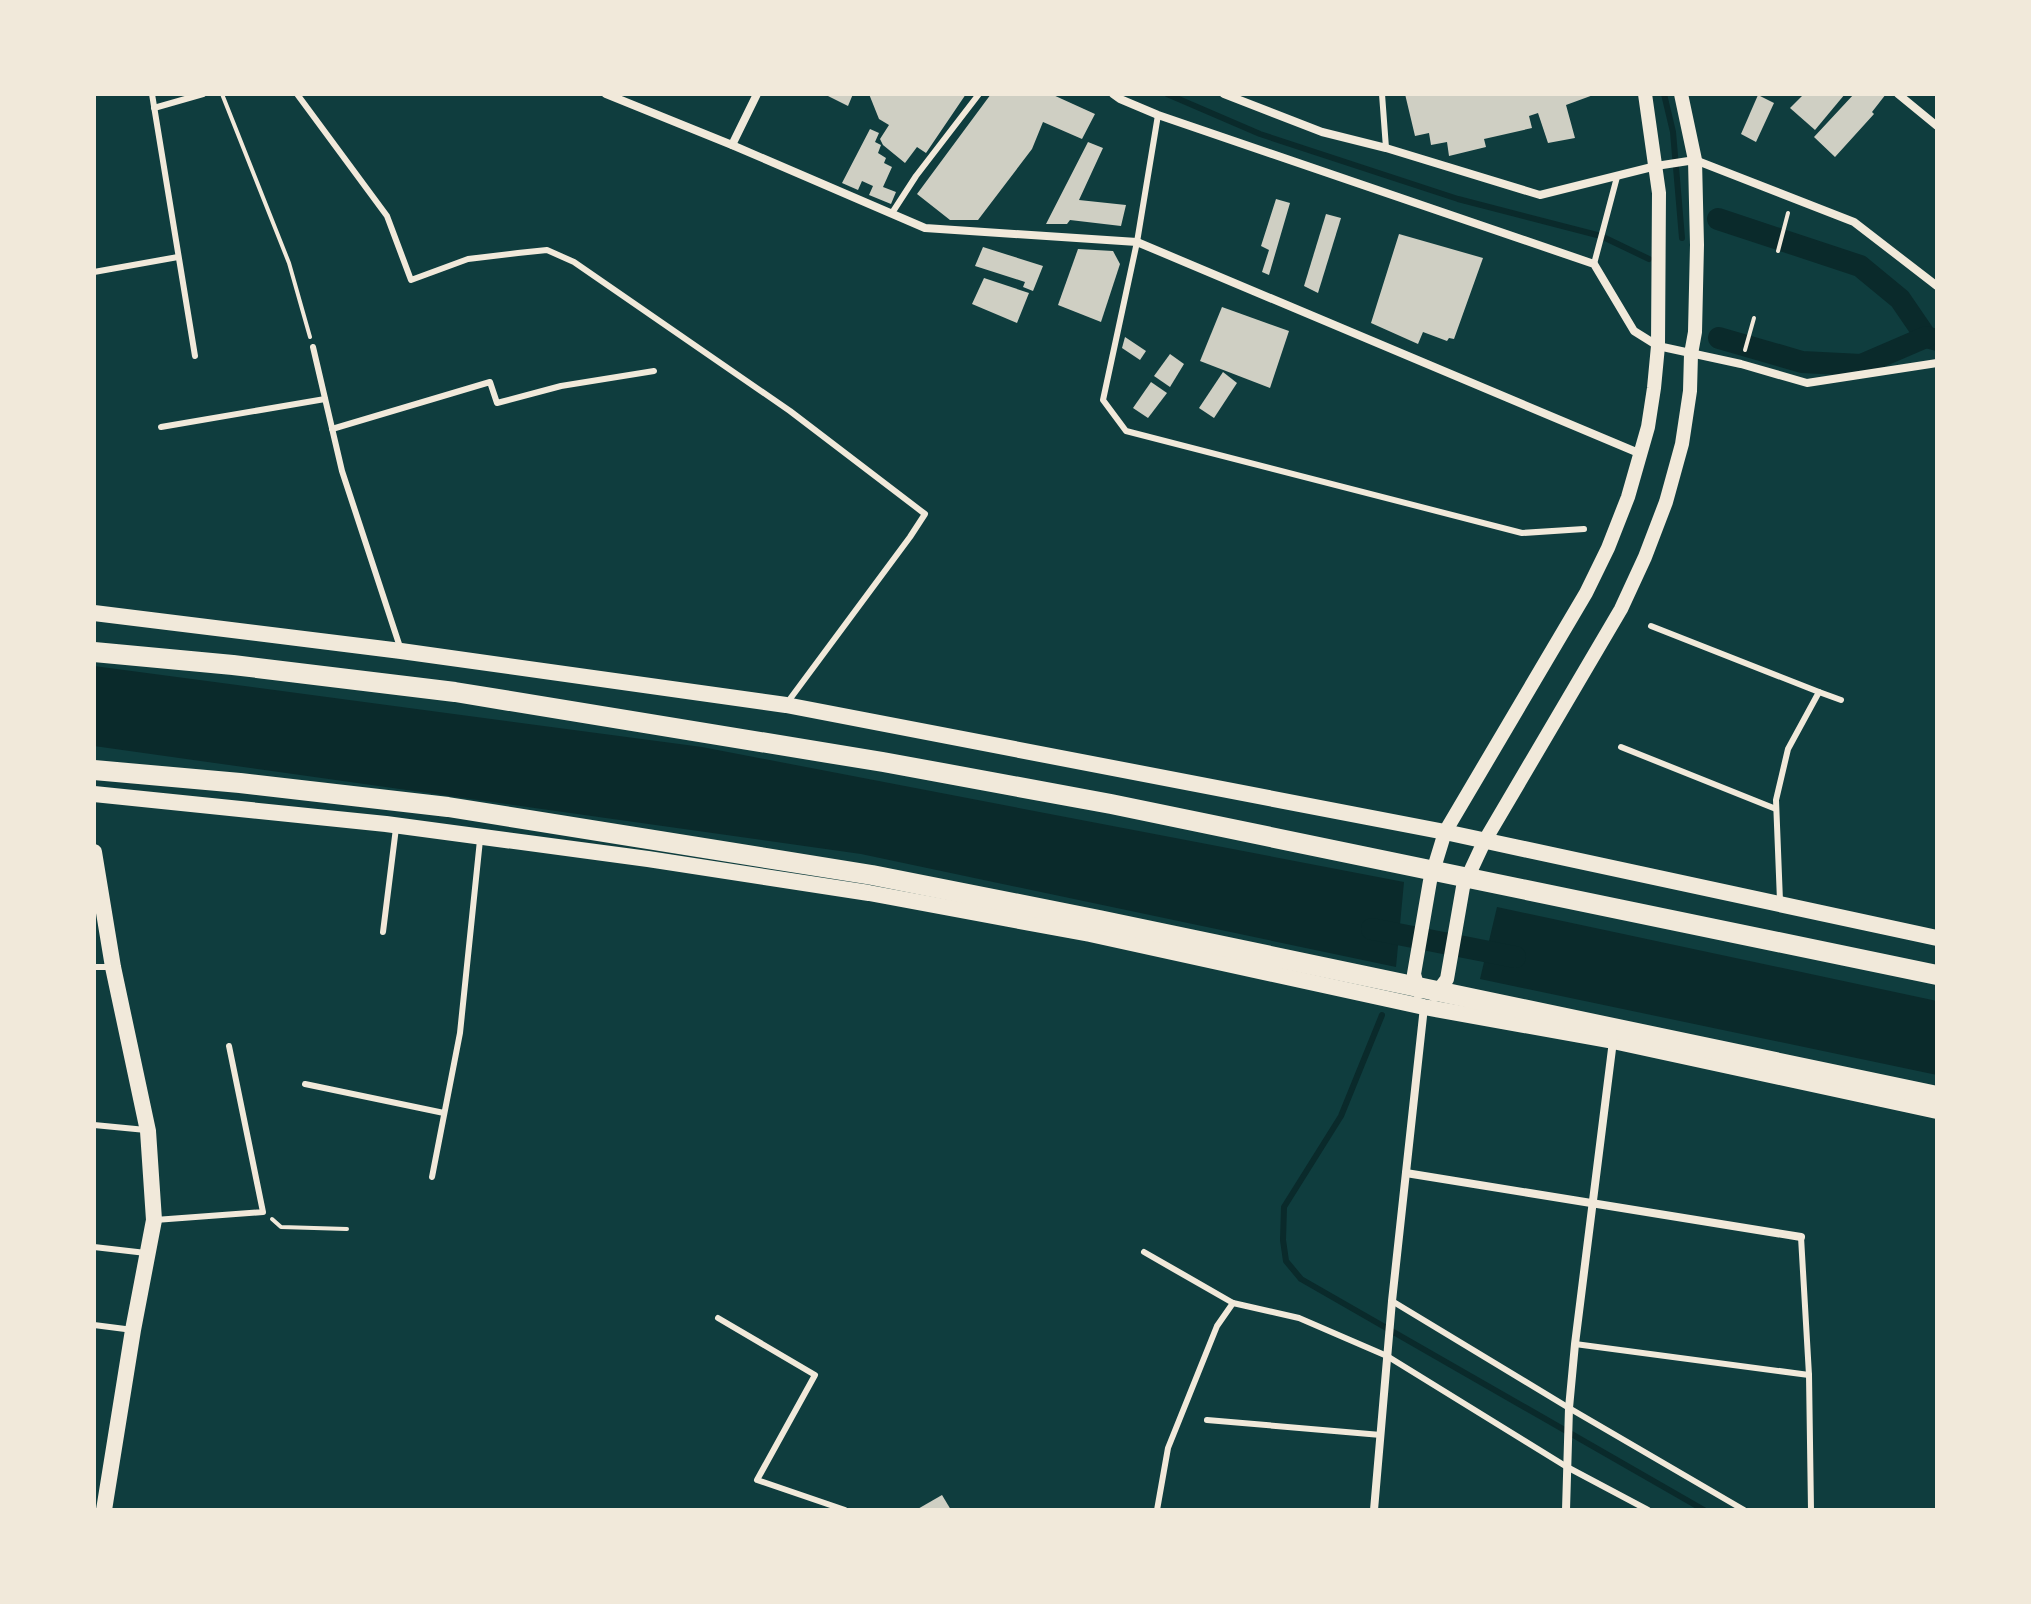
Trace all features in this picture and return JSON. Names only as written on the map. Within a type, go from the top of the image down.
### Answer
[{"type":"highway","points":[[94,652],[455,692],[883,762],[1111,804],[1937,975]]},
{"type":"highway","points":[[94,770],[448,807],[872,875],[1937,1096]]},
{"type":"main road","points":[[94,613],[401,651],[786,705],[1445,832],[1937,938]]},
{"type":"main road","points":[[94,794],[396,825],[883,896],[1090,934],[1424,1007],[1613,1041],[1937,1111]]},
{"type":"main road","points":[[94,852],[113,967],[148,1131],[154,1220],[104,1510]]},
{"type":"street","points":[[606,94],[925,228],[1137,242],[1641,454]]},
{"type":"street","points":[[732,145],[757,94]]},
{"type":"street","points":[[1113,94],[1158,115],[1594,264],[1634,331],[1658,346],[1741,364],[1807,383],[1937,363]]},
{"type":"street","points":[[1224,94],[1322,132],[1540,195],[1656,166],[1695,160],[1854,222],[1937,286]]},
{"type":"street","points":[[1374,1510],[1392,1301],[1424,1007],[1414,974],[1430,881],[1445,832],[1586,593],[1608,548],[1641,454],[1652,401],[1659,323],[1659,193],[1645,94]]},
{"type":"street","points":[[1424,1007],[1447,979],[1463,887],[1484,842],[1621,609],[1666,502],[1682,444],[1695,332],[1695,160],[1681,94]]},
{"type":"street","points":[[1898,94],[1937,126]]},
{"type":"street","points":[[1566,1510],[1569,1408],[1575,1344],[1613,1041]]},
{"type":"street","points":[[1406,1173],[1801,1237]]},
{"type":"lane","points":[[152,94],[195,356]]},
{"type":"lane","points":[[154,108],[203,94]]},
{"type":"lane","points":[[297,94],[387,216],[411,280],[468,259],[518,253],[547,250],[574,262],[790,411],[925,514],[786,705]]},
{"type":"lane","points":[[892,213],[916,176],[979,94]]},
{"type":"lane","points":[[1382,94],[1386,148]]},
{"type":"lane","points":[[1158,115],[1137,242],[1103,400],[1126,431],[1522,533],[1584,529]]},
{"type":"lane","points":[[1594,264],[1617,177]]},
{"type":"lane","points":[[94,272],[178,257]]},
{"type":"lane","points":[[313,347],[342,471],[401,651]]},
{"type":"lane","points":[[332,429],[490,382],[497,403],[561,386],[654,371]]},
{"type":"lane","points":[[161,427],[325,399]]},
{"type":"lane","points":[[1651,626],[1841,700]]},
{"type":"lane","points":[[1781,904],[1776,800],[1788,749],[1819,692]]},
{"type":"lane","points":[[1621,747],[1776,809]]},
{"type":"lane","points":[[383,932],[396,825]]},
{"type":"lane","points":[[432,1177],[460,1033],[480,836]]},
{"type":"lane","points":[[94,967],[113,967]]},
{"type":"lane","points":[[154,1220],[263,1212],[229,1046]]},
{"type":"lane","points":[[305,1084],[444,1113]]},
{"type":"lane","points":[[94,1125],[148,1131]]},
{"type":"lane","points":[[1801,1237],[1809,1375],[1811,1510]]},
{"type":"lane","points":[[94,1247],[149,1254]]},
{"type":"lane","points":[[1144,1252],[1233,1303],[1299,1318],[1387,1356],[1567,1467],[1648,1510]]},
{"type":"lane","points":[[1392,1301],[1744,1510]]},
{"type":"lane","points":[[1157,1510],[1168,1448],[1217,1326],[1233,1303]]},
{"type":"lane","points":[[718,1318],[815,1375],[757,1480],[845,1510]]},
{"type":"lane","points":[[94,1325],[133,1330]]},
{"type":"lane","points":[[1575,1344],[1809,1375]]},
{"type":"lane","points":[[1207,1420],[1381,1435]]},
{"type":"path","points":[[222,94],[289,263],[313,347]]},
{"type":"path","points":[[1778,251],[1788,213]]},
{"type":"path","points":[[1745,351],[1754,318]]},
{"type":"path","points":[[263,1212],[281,1227],[347,1229]]},
{"type":"water","points":[[94,666],[702,747],[1404,882],[1396,967],[861,854],[94,746]]},
{"type":"water","points":[[1497,907],[1937,1001],[1937,1075],[1480,979]]},
{"type":"building","points":[[824,94],[853,94],[848,106]]},
{"type":"building","points":[[869,94],[966,94],[926,153],[917,147],[905,163],[883,145],[880,139],[889,125],[879,119]]},
{"type":"building","points":[[991,94],[1051,94],[1095,114],[1082,139],[1043,122],[1032,149],[978,220],[950,220],[917,194]]},
{"type":"building","points":[[1405,94],[1596,94],[1566,105],[1575,138],[1548,143],[1538,113],[1529,116],[1532,128],[1484,139],[1486,147],[1449,156],[1447,142],[1431,145],[1429,133],[1415,136]]},
{"type":"building","points":[[1804,94],[1845,94],[1815,130],[1790,108]]},
{"type":"building","points":[[1854,94],[1886,94],[1872,112],[1874,114],[1835,157],[1814,137]]},
{"type":"building","points":[[1758,95],[1774,103],[1756,142],[1741,134]]},
{"type":"building","points":[[870,129],[879,133],[875,142],[881,145],[878,153],[886,158],[884,163],[892,167],[883,187],[896,192],[891,204],[869,195],[873,186],[862,181],[858,190],[842,183]]},
{"type":"building","points":[[1088,142],[1103,148],[1079,200],[1126,205],[1121,226],[1070,220],[1067,224],[1046,224]]},
{"type":"building","points":[[1276,199],[1290,203],[1269,275],[1262,272],[1269,250],[1261,246]]},
{"type":"building","points":[[1326,214],[1341,218],[1318,293],[1304,286]]},
{"type":"building","points":[[1399,234],[1483,258],[1454,339],[1447,341],[1423,332],[1418,344],[1371,323]]},
{"type":"building","points":[[983,247],[1043,266],[1033,291],[1023,287],[1025,282],[975,266]]},
{"type":"building","points":[[1078,249],[1113,251],[1120,264],[1101,322],[1058,305]]},
{"type":"building","points":[[984,278],[1029,293],[1017,323],[972,304]]},
{"type":"building","points":[[1222,307],[1289,331],[1270,388],[1200,361]]},
{"type":"building","points":[[1125,337],[1146,351],[1140,360],[1122,348]]},
{"type":"building","points":[[1170,354],[1184,364],[1170,387],[1154,376]]},
{"type":"building","points":[[1223,372],[1237,383],[1214,418],[1199,408]]},
{"type":"building","points":[[1151,382],[1167,393],[1148,418],[1133,408]]},
{"type":"building","points":[[942,1495],[951,1510],[916,1510]]},
{"type":"waterway","points":[[1167,94],[1260,134],[1458,199],[1601,236],[1649,259]]},
{"type":"waterway","points":[[1664,94],[1673,132],[1682,238]]},
{"type":"waterway","points":[[1718,219],[1860,266],[1900,299],[1926,337],[1937,340]]},
{"type":"waterway","points":[[1719,338],[1802,362],[1861,365],[1926,337]]},
{"type":"waterway","points":[[1372,929],[1515,957]]},
{"type":"waterway","points":[[1382,1015],[1341,1116],[1284,1207],[1286,1261],[1301,1279],[1704,1510]]}]
